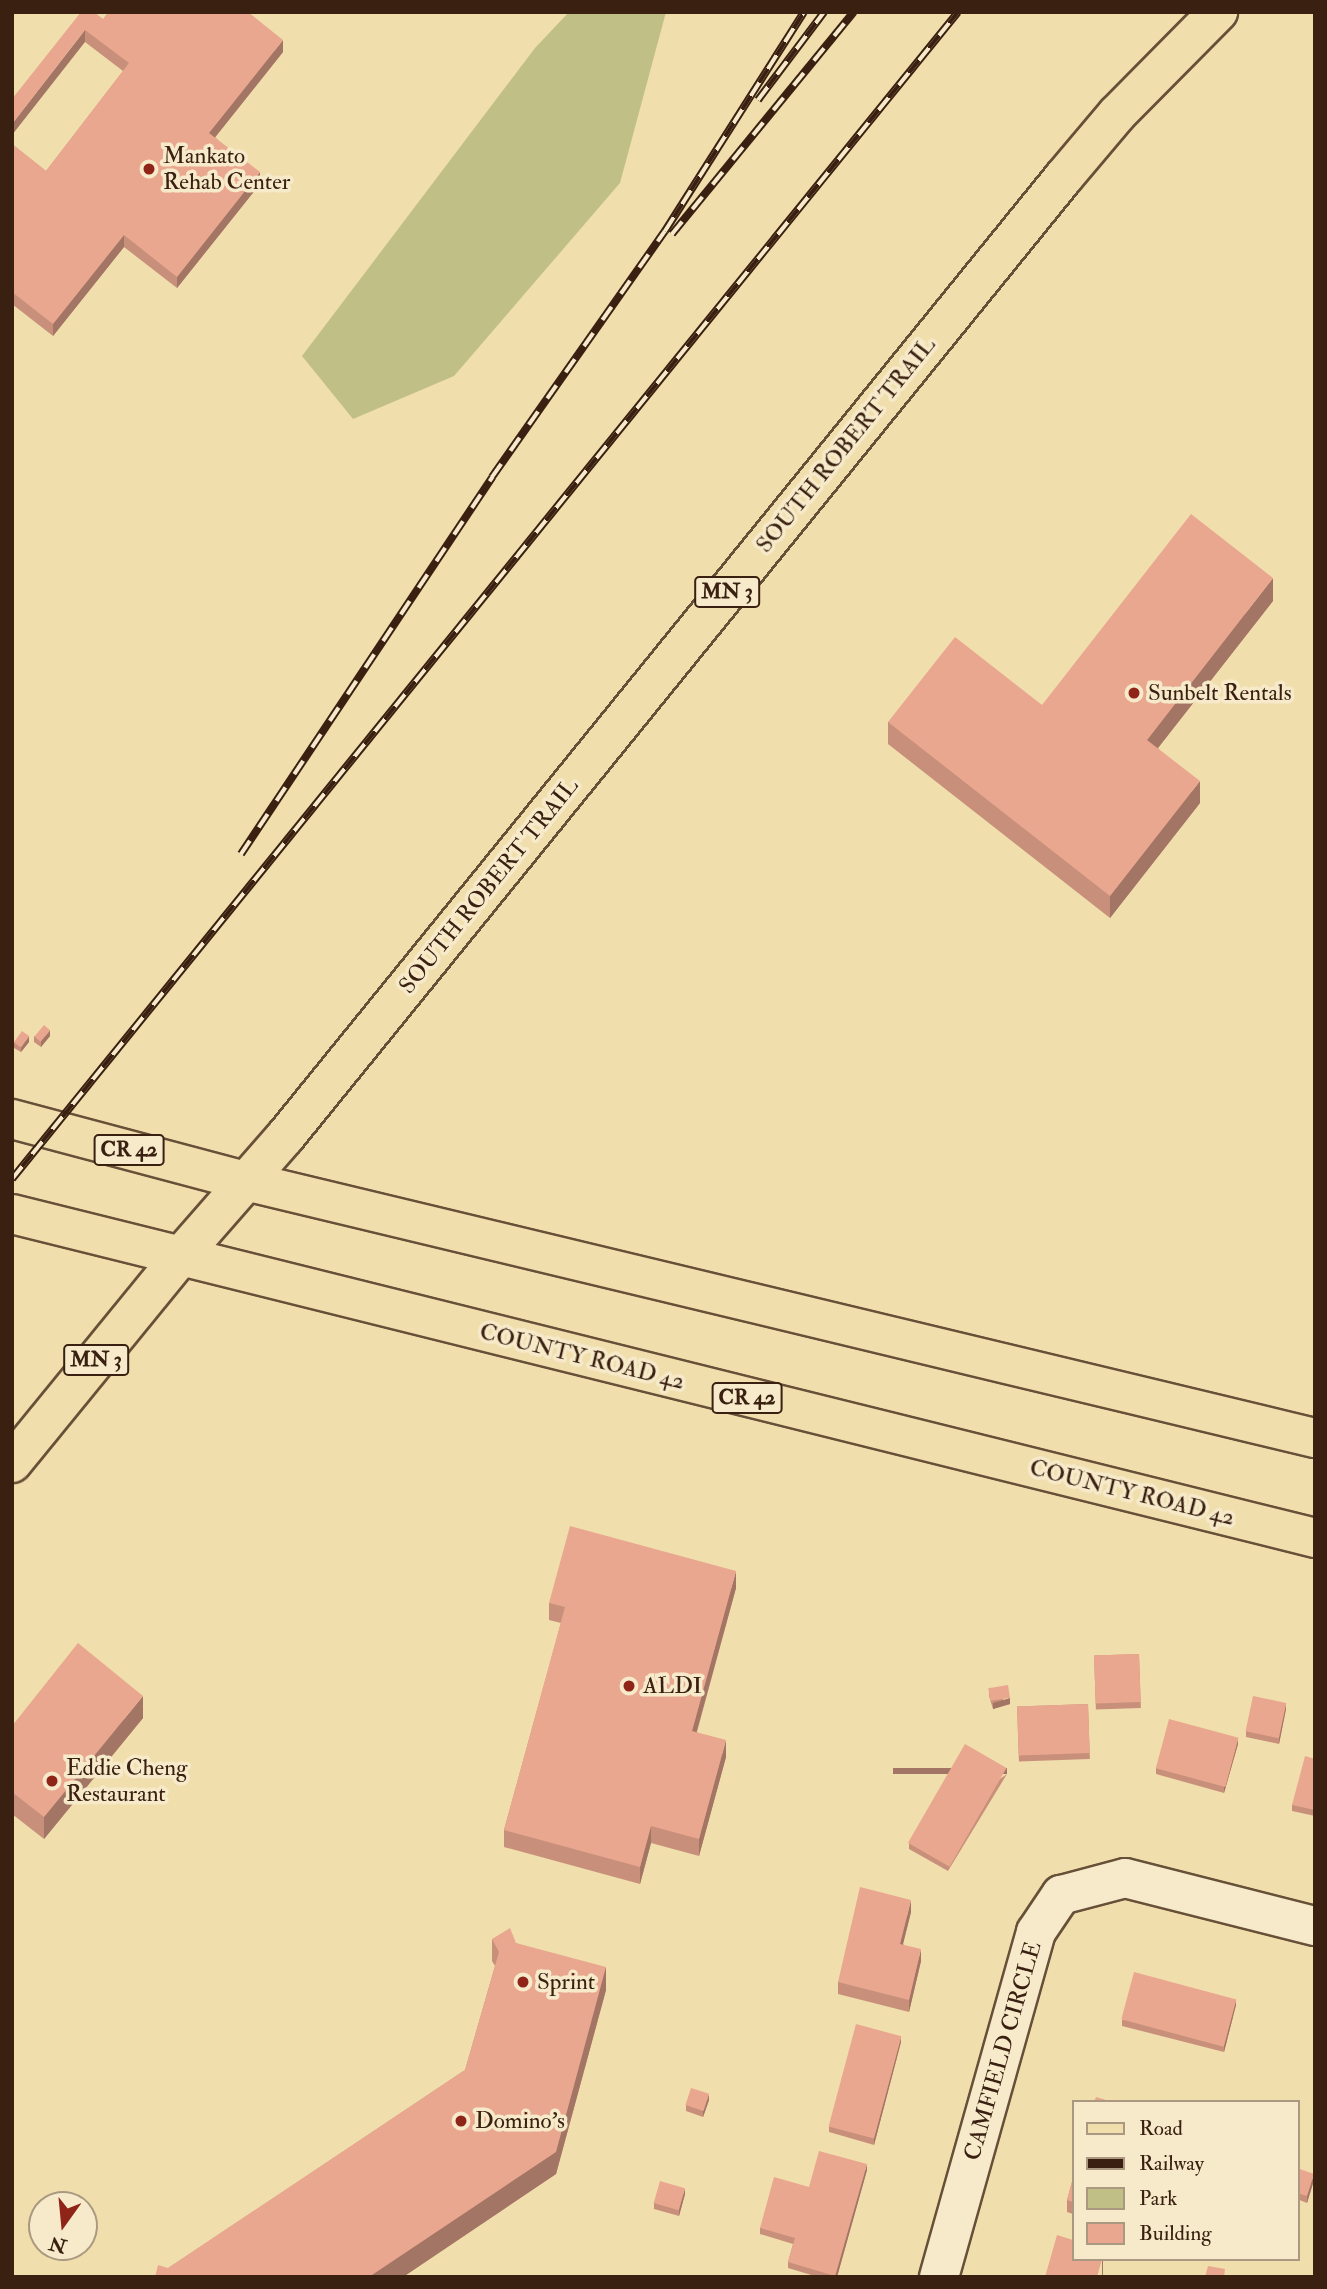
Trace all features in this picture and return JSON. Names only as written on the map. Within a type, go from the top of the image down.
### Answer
[{"type":"main road","name":"SOUTH ROBERT TRAIL","points":[[245,1181],[285,1137],[1063,178],[1117,114],[1219,12]]},
{"type":"main road","name":"CR 42","points":[[12,1119],[245,1181],[1315,1438]]},
{"type":"main road","name":"MN 3","points":[[12,1463],[245,1181]]},
{"type":"main road","name":"COUNTY ROAD 42","points":[[12,1214],[179,1258],[1315,1538]]},
{"type":"street","name":"CAMFIELD CIRCLE","points":[[939,2277],[1036,1932],[1061,1895],[1125,1878],[1315,1926]]},
{"type":"green space","points":[[569,12],[666,12],[620,183],[454,376],[353,419],[302,356],[535,48]]},
{"type":"building","name":"Mankato Rehab Center","points":[[81,12],[94,12],[103,19],[108,12],[248,12],[283,40],[209,133],[260,172],[177,277],[124,235],[53,324],[12,292],[12,144],[46,171],[129,63],[85,30],[12,124],[12,99]]},
{"type":"building","name":"Sunbelt Rentals","points":[[1191,514],[1273,578],[1147,740],[1200,781],[1110,896],[888,722],[955,637],[1042,705]]},
{"type":"building","points":[[44,1025],[50,1030],[40,1042],[34,1036]]},
{"type":"building","points":[[22,1031],[29,1036],[21,1048],[14,1042]]},
{"type":"building","name":"ALDI","points":[[570,1526],[736,1571],[692,1731],[726,1740],[699,1839],[651,1826],[640,1867],[504,1830],[565,1607],[549,1603]]},
{"type":"building","name":"Eddie Cheng Restaurant","points":[[78,1643],[143,1696],[44,1817],[12,1792],[12,1726]]},
{"type":"building","points":[[1139,1654],[1141,1702],[1096,1704],[1094,1656]]},
{"type":"building","points":[[1008,1685],[1010,1698],[990,1701],[988,1688]]},
{"type":"building","points":[[1253,1696],[1286,1703],[1279,1738],[1246,1731]]},
{"type":"building","points":[[1088,1704],[1090,1753],[1019,1755],[1017,1706]]},
{"type":"building","points":[[1169,1719],[1239,1738],[1225,1787],[1156,1768]]},
{"type":"building","points":[[965,1744],[1007,1768],[950,1867],[908,1843]]},
{"type":"building","points":[[1305,1756],[1315,1759],[1315,1810],[1292,1805]]},
{"type":"building","points":[[860,1887],[911,1900],[900,1944],[921,1949],[909,2000],[838,1982]]},
{"type":"building","points":[[510,1928],[516,1943],[606,1967],[556,2152],[369,2277],[155,2277],[158,2265],[168,2268],[465,2070],[499,1952],[492,1939]]},
{"type":"building","points":[[1134,1972],[1236,1999],[1224,2047],[1121,2019]]},
{"type":"building","points":[[856,2024],[901,2036],[874,2139],[829,2126]]},
{"type":"building","points":[[691,2088],[709,2094],[704,2111],[685,2105]]},
{"type":"building","points":[[819,2151],[867,2164],[835,2276],[788,2262],[795,2238],[760,2228],[774,2177],[809,2187]]},
{"type":"building","points":[[1299,2169],[1314,2174],[1307,2196],[1299,2194]]},
{"type":"building","points":[[660,2181],[685,2188],[679,2210],[654,2203]]},
{"type":"building","points":[[1072,2182],[1072,2202],[1067,2200]]},
{"type":"building","points":[[1057,2235],[1072,2240],[1072,2261],[1101,2261],[1097,2277],[1045,2277]]},
{"type":"building","points":[[1208,2266],[1225,2269],[1224,2277],[1205,2277]]},
{"type":"railway","points":[[241,854],[492,477],[665,231],[804,12]]},
{"type":"railway","points":[[758,100],[824,12]]},
{"type":"railway","points":[[672,234],[854,12]]},
{"type":"railway","points":[[12,1179],[958,12]]},
{"type":"place","name":"Mankato Rehab Center","points":[[149,169]]},
{"type":"place","name":"Sunbelt Rentals","points":[[1134,693]]},
{"type":"place","name":"ALDI","points":[[629,1686]]},
{"type":"place","name":"Eddie Cheng Restaurant","points":[[52,1781]]},
{"type":"place","name":"Sprint","points":[[523,1982]]},
{"type":"place","name":"Domino's","points":[[461,2121]]}]
